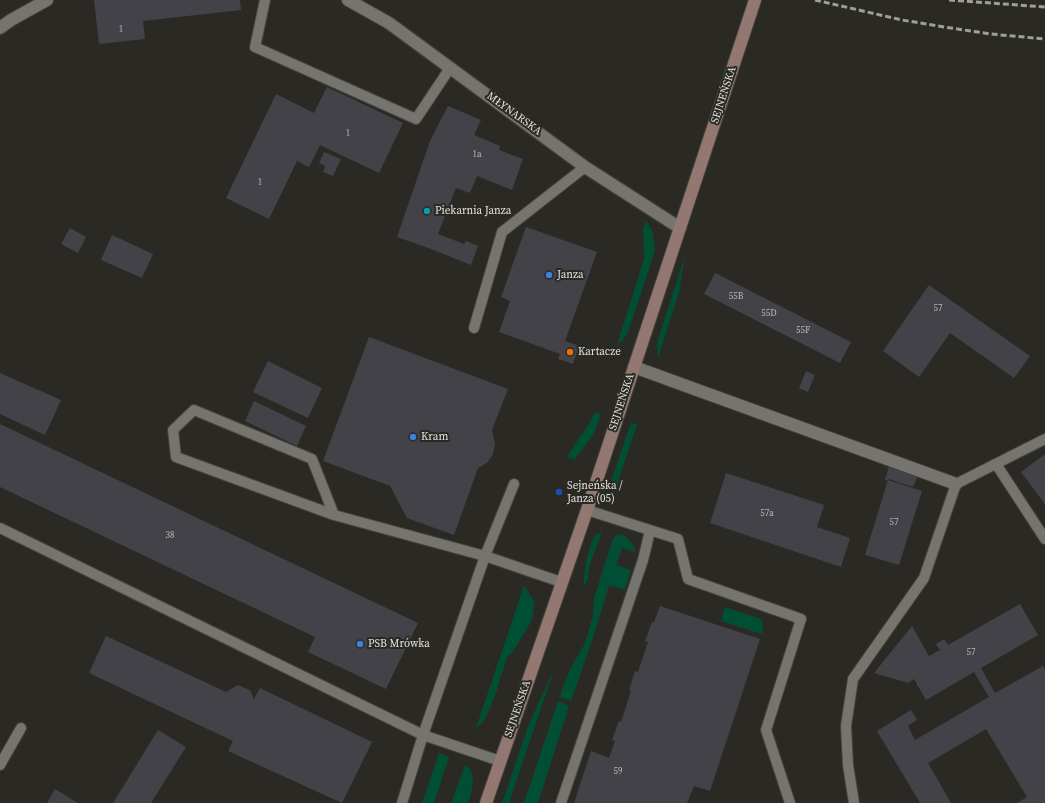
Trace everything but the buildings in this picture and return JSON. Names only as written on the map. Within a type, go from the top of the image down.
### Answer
[{"type":"street","points":[[0,28],[11,20],[47,0]]},
{"type":"street","name":"MŁYNARSKA","points":[[348,0],[389,23],[586,167],[680,228]]},
{"type":"street","name":"SEJNEŃSKA","points":[[486,803],[587,510],[755,0]]},
{"type":"street","points":[[634,367],[956,484]]},
{"type":"lane","points":[[265,0],[255,47],[416,119],[450,68]]},
{"type":"lane","points":[[474,328],[502,232],[586,167]]},
{"type":"lane","points":[[334,515],[312,459],[194,410],[173,430],[176,457],[334,515],[485,556],[561,582]]},
{"type":"lane","points":[[854,803],[848,765],[846,726],[853,679],[924,578],[956,484],[1045,439]]},
{"type":"lane","points":[[996,464],[1045,539]]},
{"type":"lane","points":[[402,803],[423,735],[485,556],[514,484]]},
{"type":"lane","points":[[587,510],[678,539],[688,579],[801,619],[766,730],[790,803]]},
{"type":"lane","points":[[0,528],[423,735],[500,761]]},
{"type":"lane","points":[[561,803],[643,560],[650,531]]},
{"type":"lane","points":[[0,765],[21,728]]},
{"type":"green space","points":[[646,221],[652,230],[655,248],[653,257],[628,332],[623,340],[617,345],[644,259],[643,228]]},
{"type":"green space","points":[[685,255],[679,292],[658,358],[657,343]]},
{"type":"green space","points":[[596,412],[600,413],[600,417],[594,434],[575,459],[568,457],[568,455]]},
{"type":"green space","points":[[631,423],[637,424],[612,500],[612,478]]},
{"type":"green space","points":[[602,531],[589,567],[588,579],[583,587],[586,562],[591,543],[596,535]]},
{"type":"green space","points":[[618,534],[625,536],[632,543],[636,551],[622,548],[616,565],[631,570],[625,590],[609,585],[594,635],[571,701],[560,697],[562,689],[570,669],[584,645],[593,616],[594,598],[613,539]]},
{"type":"green space","points":[[524,585],[534,601],[531,622],[512,653],[507,657],[495,696],[483,722],[476,728]]},
{"type":"green space","points":[[725,607],[761,619],[763,623],[762,634],[721,621]]},
{"type":"green space","points":[[555,667],[509,803],[502,803],[529,724]]},
{"type":"green space","points":[[558,701],[569,706],[538,803],[524,803]]},
{"type":"green space","points":[[439,753],[449,757],[434,803],[422,803]]},
{"type":"green space","points":[[465,765],[470,769],[473,778],[472,790],[468,803],[451,803]]},
{"type":"railway","points":[[815,0],[902,20],[991,34],[1045,39]]},
{"type":"railway","points":[[949,0],[1045,7]]},
{"type":"place","name":"Piekarnia Janza","points":[[427,211]]},
{"type":"place","name":"Janza","points":[[549,275]]},
{"type":"place","name":"Kartacze","points":[[570,352]]},
{"type":"place","name":"Kram","points":[[413,437]]},
{"type":"place","name":"Sejneńska / Janza (05)","points":[[559,492]]},
{"type":"place","name":"PSB Mrówka","points":[[360,644]]}]
